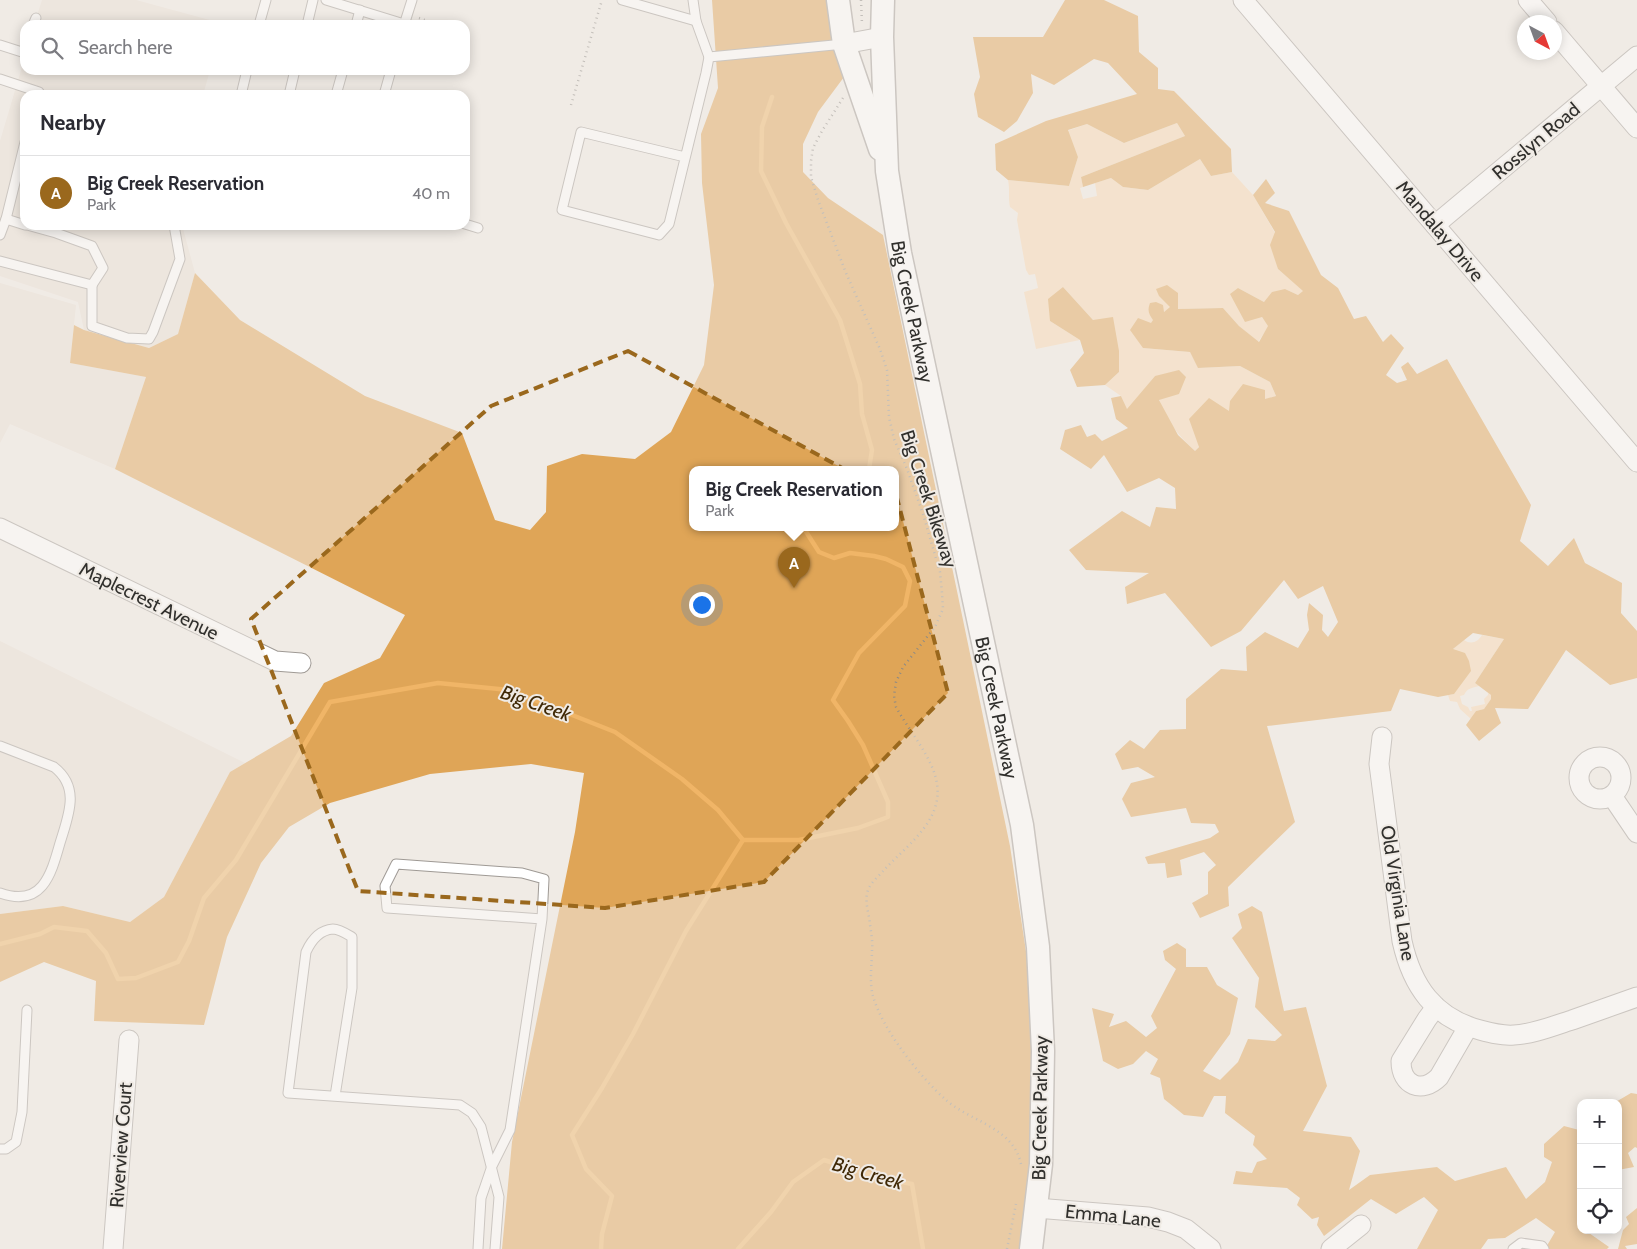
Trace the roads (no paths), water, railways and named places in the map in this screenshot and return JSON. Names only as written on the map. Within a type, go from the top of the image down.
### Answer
[{"type":"street","name":"Big Creek Parkway","points":[[838,0],[844,44],[887,171]]},
{"type":"street","name":"Big Creek Parkway","points":[[883,0],[882,37],[887,171],[902,262],[1022,825],[1038,947],[1043,1051],[1041,1164],[1026,1204],[1031,1249]]},
{"type":"street","name":"Mandalay Drive","points":[[1243,0],[1637,462]]},
{"type":"street","points":[[1528,0],[1541,15]]},
{"type":"street","points":[[844,44],[882,37]]},
{"type":"street","points":[[1562,40],[1637,128]]},
{"type":"street","name":"Rosslyn Road","points":[[1435,225],[1637,56]]},
{"type":"street","name":"Maplecrest Avenue","points":[[0,528],[275,662],[302,663]]},
{"type":"street","name":"Old Virginia Lane","points":[[1382,737],[1379,764],[1402,941],[1407,962],[1414,978],[1436,1008],[1468,1027],[1494,1034],[1512,1035],[1544,1029],[1637,997]]},
{"type":"street","points":[[1612,796],[1637,832]]},
{"type":"street","points":[[1436,1008],[1401,1061],[1404,1077],[1410,1084],[1426,1086],[1434,1082],[1439,1077],[1468,1027]]},
{"type":"street","name":"Riverview Court","points":[[113,1249],[129,1040]]},
{"type":"street","name":"Emma Lane","points":[[1026,1204],[1168,1222],[1186,1229],[1211,1249]]},
{"type":"street","points":[[1331,1249],[1360,1224]]},
{"type":"lane","points":[[260,20],[266,0]]},
{"type":"lane","points":[[307,20],[313,0]]},
{"type":"lane","points":[[326,0],[391,20]]},
{"type":"lane","points":[[405,20],[412,0]]},
{"type":"lane","points":[[622,0],[696,21]]},
{"type":"lane","points":[[685,157],[581,132],[562,210],[659,235],[669,224],[709,57],[696,21],[693,0]]},
{"type":"lane","points":[[357,20],[360,10]]},
{"type":"lane","points":[[709,57],[844,44]]},
{"type":"lane","points":[[0,45],[20,52]]},
{"type":"lane","points":[[242,90],[246,75]]},
{"type":"lane","points":[[290,90],[294,75]]},
{"type":"lane","points":[[337,90],[342,75]]},
{"type":"lane","points":[[385,90],[390,75]]},
{"type":"lane","points":[[0,79],[29,90]]},
{"type":"lane","points":[[0,235],[6,219],[20,162]]},
{"type":"lane","points":[[6,219],[20,223]]},
{"type":"lane","points":[[470,226],[478,228]]},
{"type":"lane","points":[[45,230],[92,246],[103,268],[92,285],[92,326],[127,338],[149,339],[180,259],[175,230]]},
{"type":"lane","points":[[0,261],[92,285]]},
{"type":"lane","points":[[0,746],[54,767],[61,772],[68,785],[71,800],[53,867],[45,882],[33,893],[18,898],[0,893]]},
{"type":"lane","points":[[478,1249],[482,1198],[492,1166],[510,1130],[542,919],[544,879],[522,873],[396,864],[385,886],[387,908],[542,919]]},
{"type":"lane","points":[[335,1096],[352,988],[352,937],[334,929],[322,932],[310,942],[306,952],[288,1093],[460,1105],[472,1113],[481,1127],[499,1197],[495,1249]]},
{"type":"lane","points":[[0,1149],[6,1149],[16,1142],[22,1112],[26,1010]]},
{"type":"lane","points":[[1513,1249],[1521,1243],[1542,1246],[1544,1249]]},
{"type":"waterway","points":[[772,97],[762,127],[761,171],[786,223],[840,320],[860,384],[862,414],[872,450],[869,466]]},
{"type":"waterway","points":[[743,840],[799,840],[858,828],[888,817],[888,802],[863,745],[833,700],[859,653],[905,606],[910,581],[903,567],[886,559],[850,553],[834,558],[819,552],[806,531]]},
{"type":"waterway","name":"Big Creek","points":[[0,944],[40,934],[54,927],[87,931],[106,953],[118,979],[136,978],[178,962],[189,941],[204,898],[236,860],[330,702],[438,683],[509,690],[615,732],[682,779],[718,810],[743,840],[686,931],[633,1034],[572,1135],[586,1169],[612,1196],[602,1234],[601,1249]]},
{"type":"waterway","name":"Big Creek","points":[[738,1249],[771,1212],[793,1182],[824,1160],[881,1178],[912,1184],[923,1249]]},
{"type":"place","name":"Big Creek Reservation","points":[[794,588]]}]
